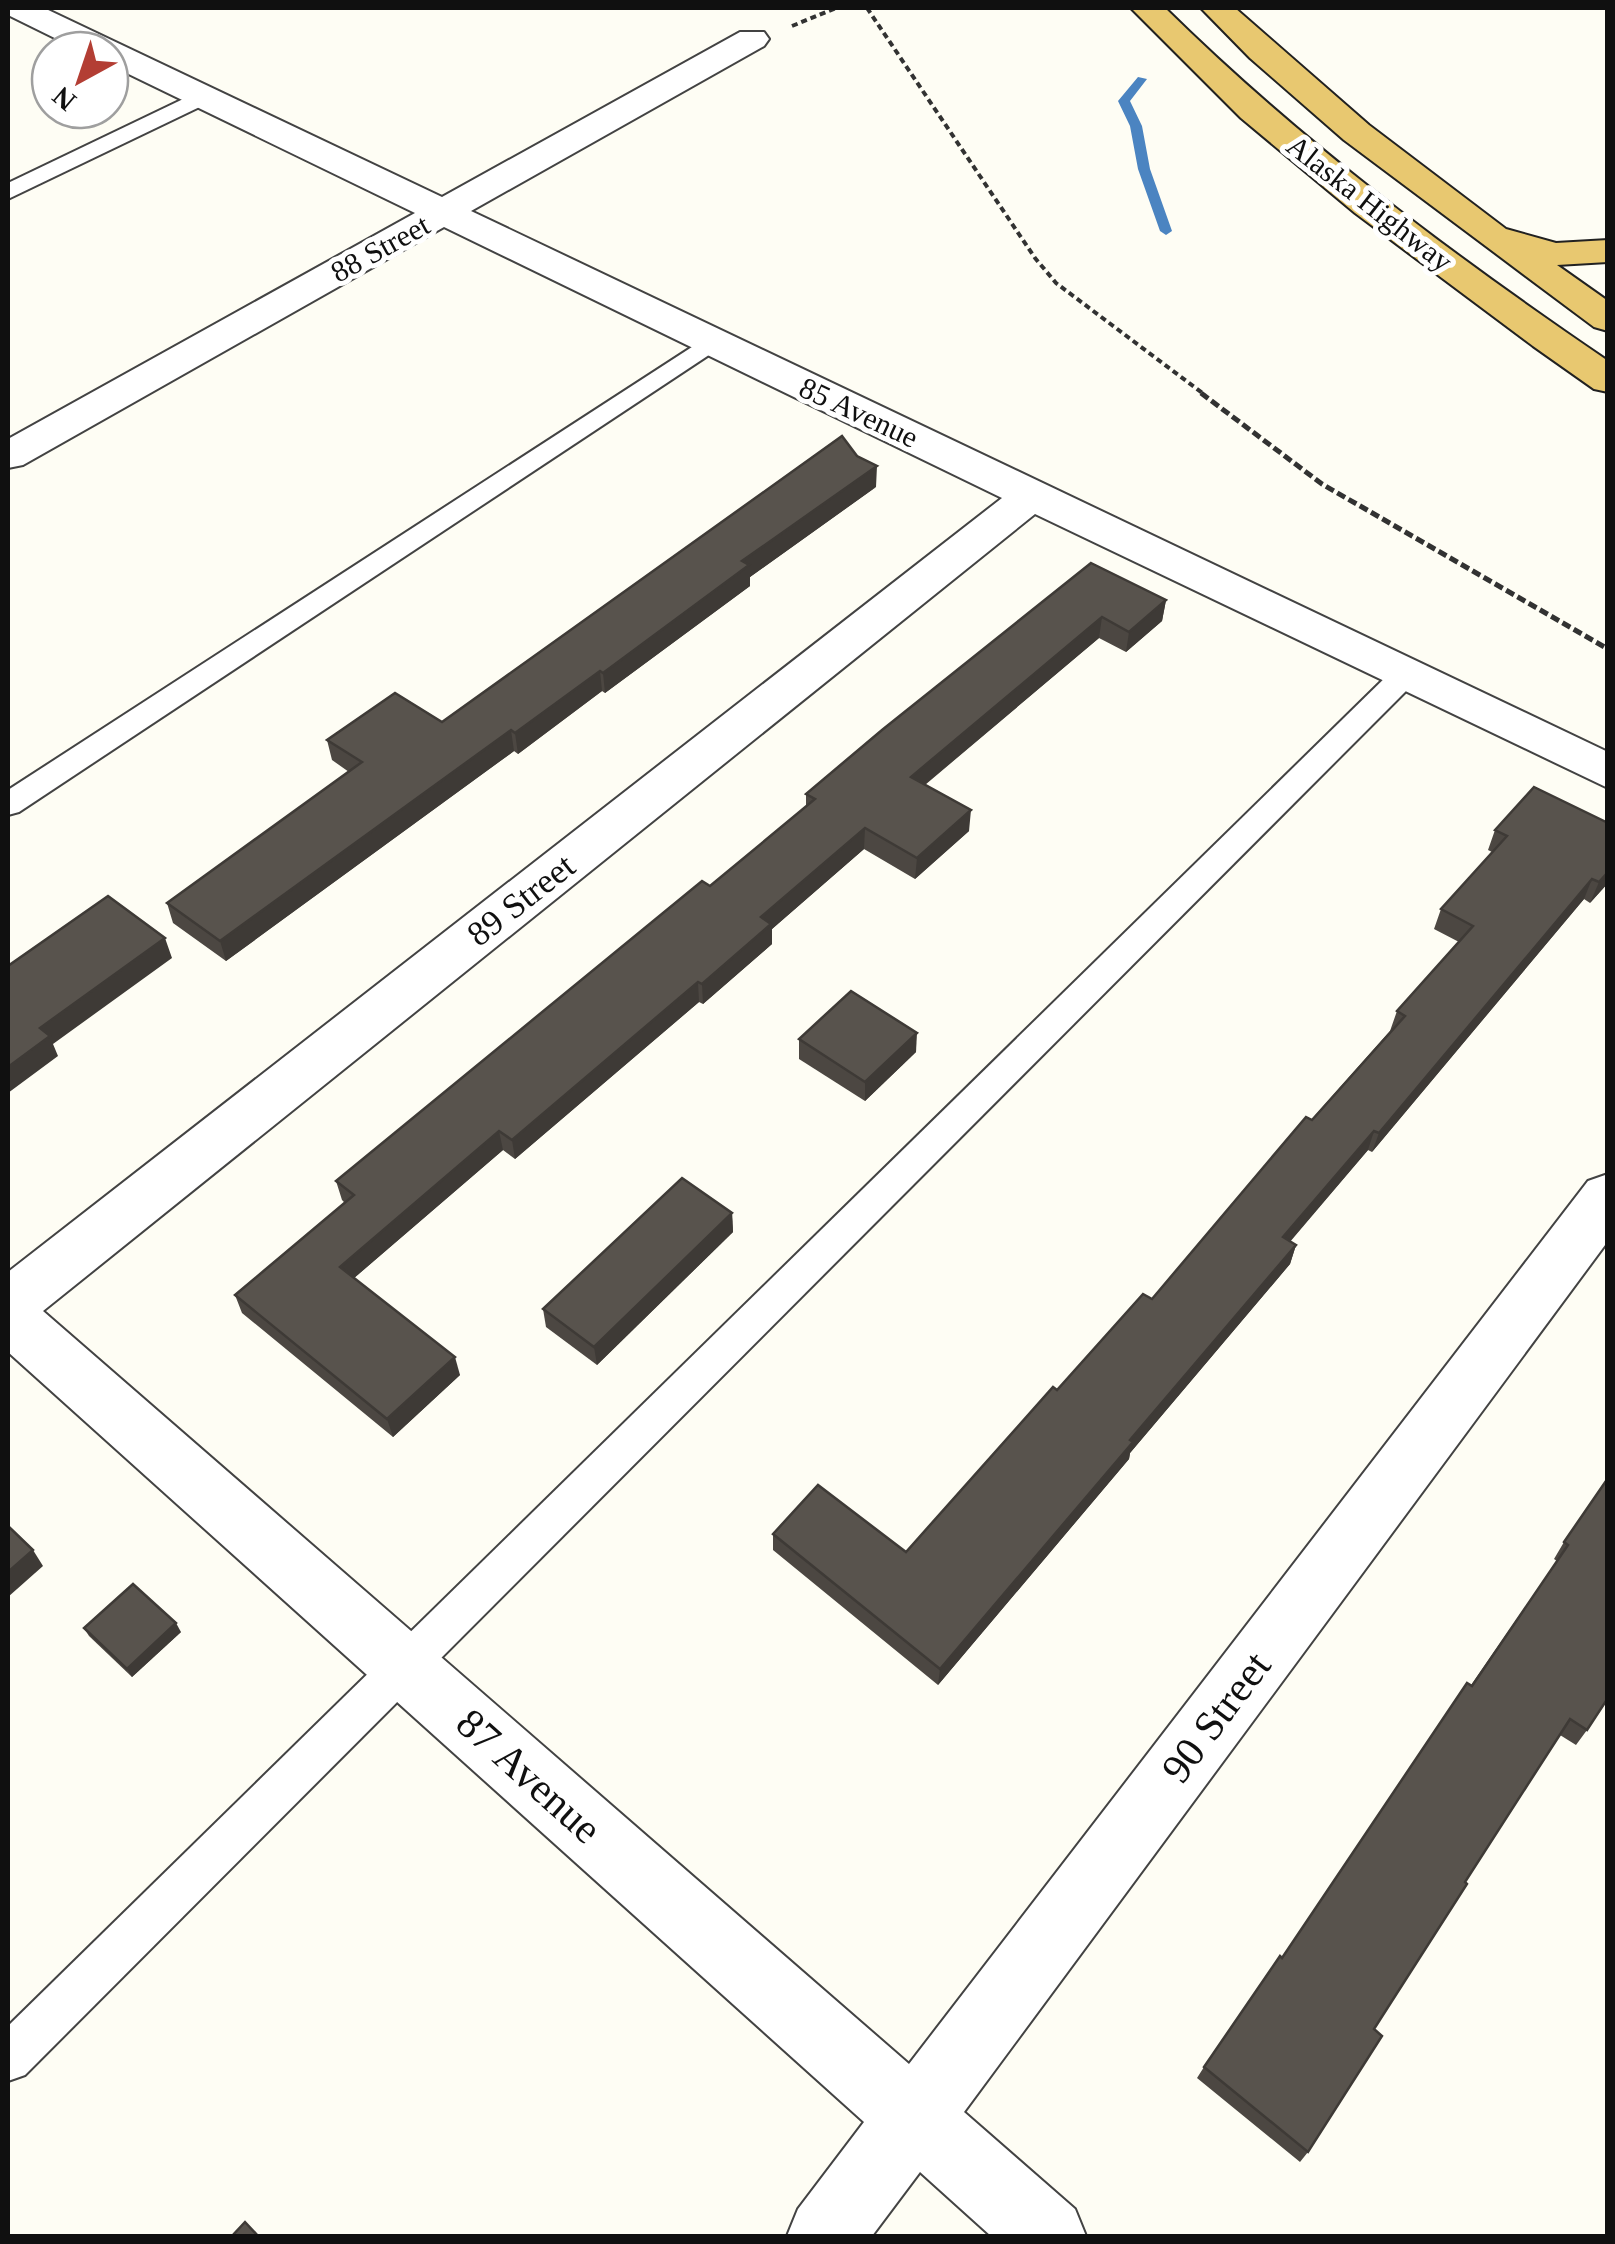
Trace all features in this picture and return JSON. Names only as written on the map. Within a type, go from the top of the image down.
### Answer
[{"type":"highway","name":"Alaska Highway","points":[[1147,8],[1272,126],[1520,320],[1608,380]]},
{"type":"highway","name":"Alaska Highway","points":[[1217,8],[1272,60],[1484,232],[1608,319]]},
{"type":"highway","points":[[1484,232],[1554,254],[1608,252]]},
{"type":"street","name":"85 Avenue","points":[[19,8],[65,30]]},
{"type":"street","name":"88 Street","points":[[8,456],[752,40]]},
{"type":"street","name":"85 Avenue","points":[[130,62],[1608,772]]},
{"type":"street","name":"89 Street","points":[[8,1306],[1034,494]]},
{"type":"street","name":"90 Street","points":[[826,2236],[1608,1197]]},
{"type":"street","name":"87 Avenue","points":[[8,1316],[405,1664],[912,2120],[1048,2236]]},
{"type":"lane","points":[[8,192],[202,96]]},
{"type":"lane","points":[[8,804],[712,342]]},
{"type":"lane","points":[[8,2058],[1404,676]]},
{"type":"path","points":[[868,8],[1035,258],[1056,283],[1322,484],[1608,649]]},
{"type":"building","points":[[842,436],[857,456],[877,466],[742,561],[749,565],[603,673],[600,671],[515,733],[511,730],[220,941],[167,903],[362,762],[327,740],[395,693],[442,722]]},
{"type":"building","points":[[1091,563],[1166,600],[1129,632],[1102,617],[911,777],[971,810],[917,858],[865,828],[761,917],[771,924],[702,984],[698,982],[512,1140],[499,1131],[340,1267],[455,1357],[387,1419],[235,1295],[354,1195],[336,1181],[702,881],[710,886],[815,799],[806,794]]},
{"type":"building","points":[[1534,787],[1608,823],[1608,872],[1599,882],[1592,879],[1379,1133],[1374,1131],[1283,1237],[1296,1245],[940,1669],[773,1534],[818,1485],[906,1552],[1053,1387],[1057,1390],[1143,1294],[1152,1299],[1306,1117],[1312,1120],[1405,1016],[1397,1011],[1473,926],[1441,909],[1507,836],[1495,830]]},
{"type":"building","points":[[108,896],[165,938],[40,1028],[50,1036],[8,1067],[8,966]]},
{"type":"building","points":[[851,991],[917,1033],[865,1082],[799,1039]]},
{"type":"building","points":[[682,1178],[732,1213],[594,1347],[543,1309]]},
{"type":"building","points":[[1608,1478],[1608,1698],[1587,1730],[1570,1719],[1374,2029],[1382,2036],[1308,2152],[1204,2067],[1467,1683],[1472,1686],[1568,1545],[1564,1542]]},
{"type":"building","points":[[8,1526],[33,1550],[8,1572]]},
{"type":"building","points":[[133,1584],[176,1623],[127,1669],[84,1628]]},
{"type":"building","points":[[245,2222],[258,2236],[232,2236]]},
{"type":"waterway","points":[[1142,79],[1124,101],[1136,126],[1144,169],[1166,231]]}]
